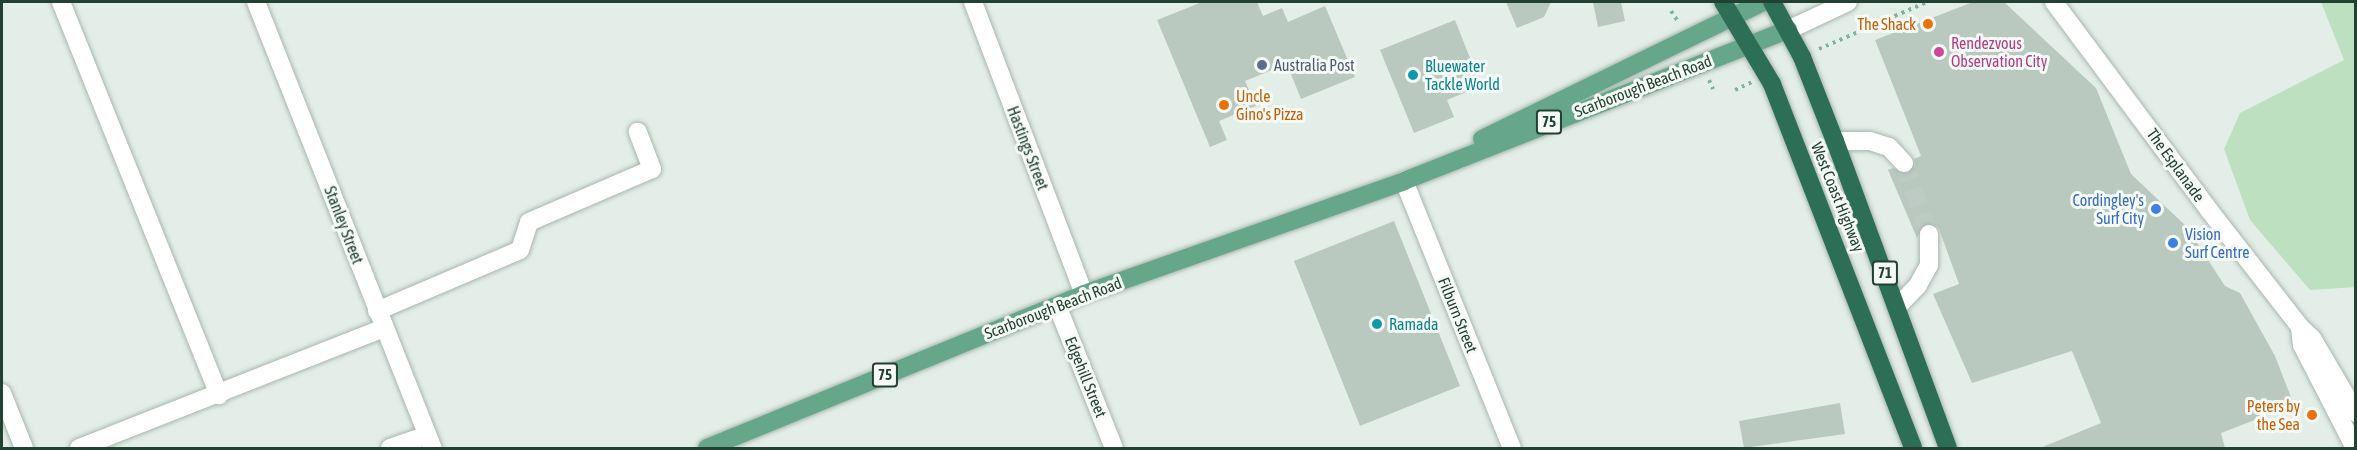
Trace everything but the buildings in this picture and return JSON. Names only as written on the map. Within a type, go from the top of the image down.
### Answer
[{"type":"highway","name":"West Coast Highway","points":[[1772,2],[1788,30],[1836,141],[1948,448]]},
{"type":"highway","name":"West Coast Highway","points":[[1727,8],[1772,84],[1855,289],[1913,448]]},
{"type":"main road","name":"Scarborough Beach Road","points":[[1404,181],[1727,8],[1763,2]]},
{"type":"main road","name":"Scarborough Beach Road","points":[[712,447],[1084,294],[1404,181],[1788,30]]},
{"type":"street","points":[[61,2],[219,395]]},
{"type":"street","name":"Stanley Street","points":[[256,2],[430,442]]},
{"type":"street","name":"Hastings Street","points":[[973,2],[1084,294]]},
{"type":"street","name":"Scarborough Beach Road","points":[[1788,30],[1848,2]]},
{"type":"street","name":"The Esplanade","points":[[2054,2],[2300,327],[2313,338],[2355,413]]},
{"type":"street","points":[[79,448],[219,395],[381,320],[520,250],[529,222],[652,169],[638,132]]},
{"type":"street","points":[[1836,141],[1870,141],[1889,147],[1904,163]]},
{"type":"street","name":"Filburn Street","points":[[1404,181],[1512,448]]},
{"type":"street","points":[[1897,307],[1918,285],[1929,265],[1929,234]]},
{"type":"street","name":"Edgehill Street","points":[[1057,305],[1114,448]]},
{"type":"street","name":"The Esplanade","points":[[2300,327],[2302,345],[2355,448]]},
{"type":"street","points":[[2,393],[24,448]]},
{"type":"street","points":[[390,448],[430,442]]},
{"type":"path","points":[[1819,49],[1928,2]]},
{"type":"green space","points":[[2321,2],[2355,2],[2356,287],[2310,290],[2250,220],[2224,149],[2240,113],[2344,60]]},
{"type":"tunnel","points":[[1904,163],[1929,234]]},
{"type":"place","name":"The Shack","points":[[1928,24]]},
{"type":"place","name":"Rendezvous Observation City","points":[[1939,52]]},
{"type":"place","name":"Australia Post","points":[[1262,65]]},
{"type":"place","name":"Bluewater Tackle World","points":[[1413,75]]},
{"type":"place","name":"Uncle Gino's Pizza","points":[[1224,105]]},
{"type":"place","name":"Cordingley's Surf City","points":[[2156,209]]},
{"type":"place","name":"Vision Surf Centre","points":[[2173,243]]},
{"type":"place","name":"Ramada","points":[[1377,324]]},
{"type":"place","name":"Peters by the Sea","points":[[2312,415]]}]
